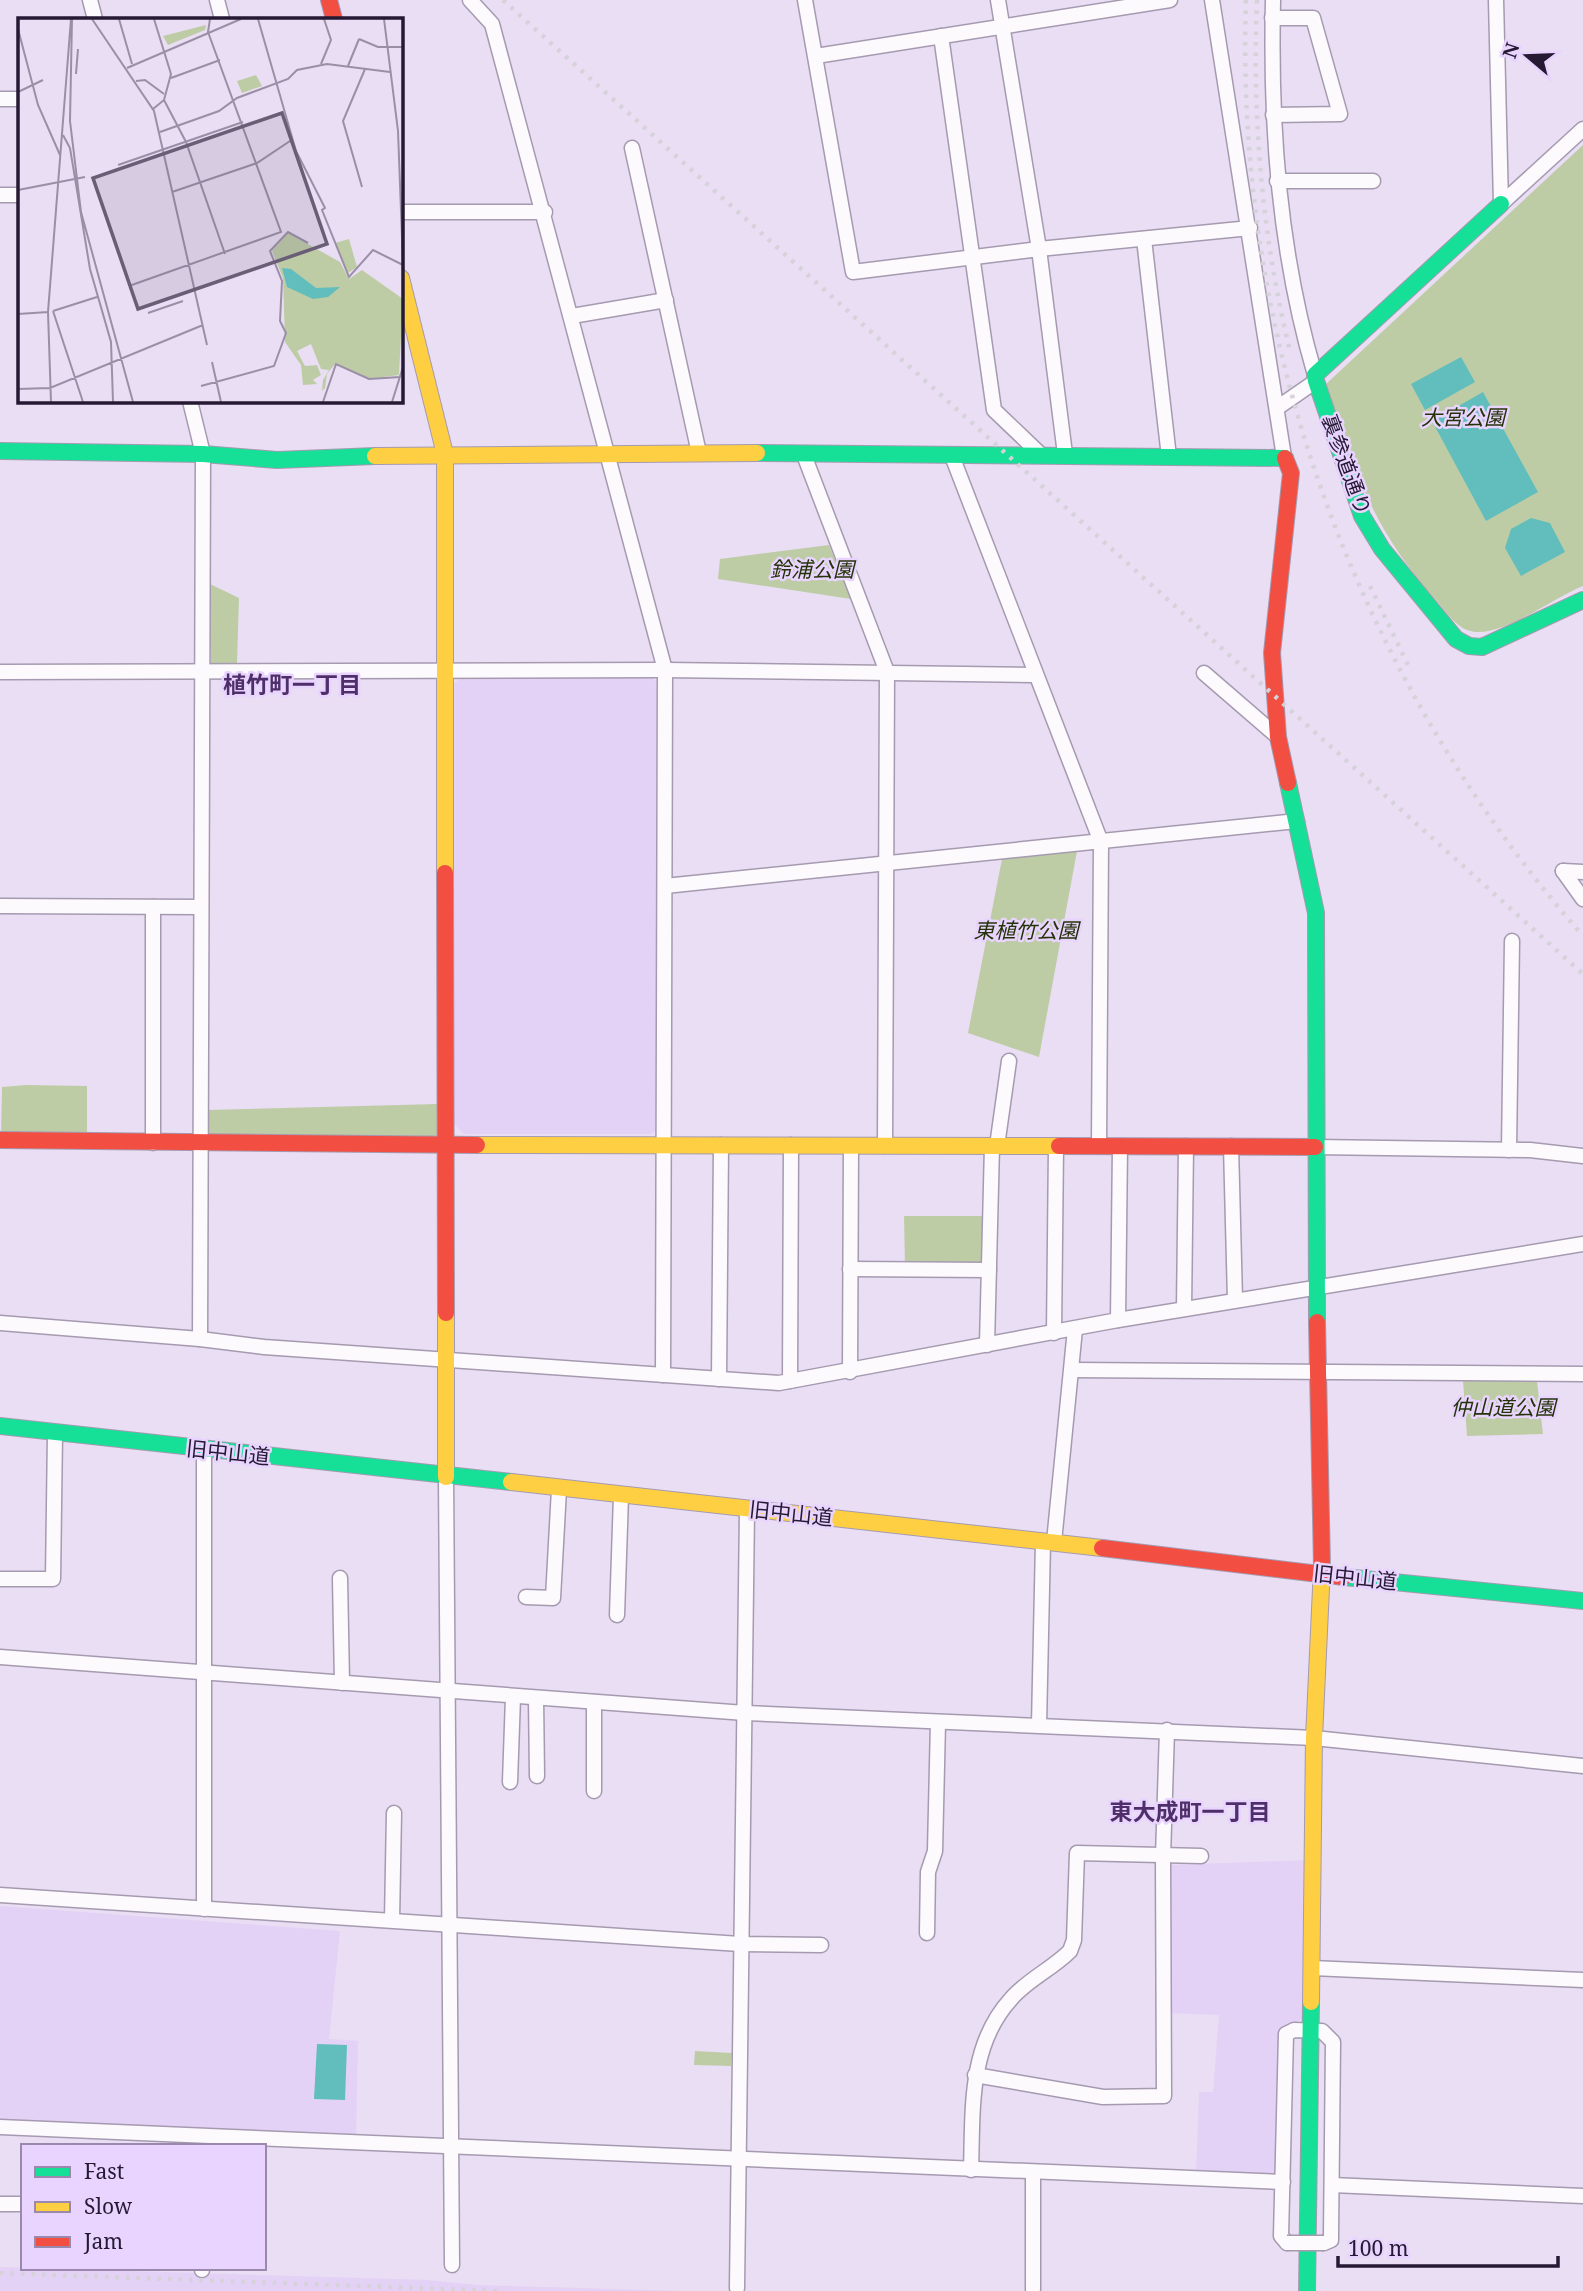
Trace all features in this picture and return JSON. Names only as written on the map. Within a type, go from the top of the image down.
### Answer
[{"type":"street","points":[[90,0],[95,18]]},
{"type":"street","points":[[217,0],[222,18]]},
{"type":"street","points":[[329,0],[334,18]]},
{"type":"street","points":[[470,0],[492,24],[545,212],[665,670],[663,1375]]},
{"type":"street","points":[[805,0],[853,272],[1039,249],[1250,228]]},
{"type":"street","points":[[998,0],[1039,249],[1065,454]]},
{"type":"street","points":[[816,56],[1170,0]]},
{"type":"street","points":[[1212,0],[1284,457],[1291,473],[1272,653],[1278,737],[1316,913],[1316,1288],[1321,1575],[1314,1738],[1307,2291]]},
{"type":"street","points":[[1273,0],[1273,115],[1277,181],[1285,250],[1316,378]]},
{"type":"street","points":[[1496,0],[1501,204]]},
{"type":"street","points":[[1272,18],[1313,18],[1340,114],[1273,115]]},
{"type":"street","points":[[941,36],[975,257],[994,410],[1039,453]]},
{"type":"street","points":[[0,99],[18,99]]},
{"type":"street","points":[[1277,408],[1316,378],[1583,129]]},
{"type":"street","points":[[632,148],[699,453]]},
{"type":"street","points":[[1277,181],[1373,181]]},
{"type":"street","points":[[0,195],[18,195]]},
{"type":"street","points":[[402,212],[545,212]]},
{"type":"street","points":[[1144,239],[1169,457]]},
{"type":"street","points":[[402,282],[445,454],[444,1360],[452,2266]]},
{"type":"street","points":[[572,316],[666,300]]},
{"type":"street","name":"裏参道通り","points":[[1316,378],[1362,516],[1395,566],[1456,639],[1469,646],[1482,647],[1583,600]]},
{"type":"street","points":[[190,402],[203,454],[200,1339]]},
{"type":"street","points":[[0,451],[203,454],[317,460],[445,454],[607,453],[952,456],[1039,453],[1284,457]]},
{"type":"street","points":[[804,455],[887,672],[885,1146]]},
{"type":"street","points":[[952,456],[1034,675],[1101,842],[1099,1146]]},
{"type":"street","points":[[0,672],[665,670],[1034,675]]},
{"type":"street","points":[[1204,673],[1278,737]]},
{"type":"street","points":[[666,886],[1297,821]]},
{"type":"street","points":[[1583,872],[1563,871],[1583,899]]},
{"type":"street","points":[[0,906],[201,907]]},
{"type":"street","points":[[153,906],[153,1143]]},
{"type":"street","points":[[1509,1150],[1512,941]]},
{"type":"street","points":[[987,1345],[994,1146],[1009,1061]]},
{"type":"street","points":[[0,1140],[201,1144],[1231,1146],[1509,1150],[1583,1156]]},
{"type":"street","points":[[719,1379],[721,1145]]},
{"type":"street","points":[[790,1381],[791,1146]]},
{"type":"street","points":[[850,1372],[851,1146]]},
{"type":"street","points":[[1054,1333],[1056,1146]]},
{"type":"street","points":[[1118,1320],[1120,1146]]},
{"type":"street","points":[[1184,1309],[1186,1146]]},
{"type":"street","points":[[1231,1146],[1235,1300]]},
{"type":"street","points":[[0,1323],[200,1339],[264,1347],[719,1379],[790,1381],[850,1372],[1118,1320],[1583,1244]]},
{"type":"street","points":[[850,1269],[989,1270]]},
{"type":"street","points":[[1039,1725],[1048,1542],[1072,1370],[1075,1329]]},
{"type":"street","points":[[1072,1370],[1583,1374]]},
{"type":"street","name":"旧中山道","points":[[0,1426],[204,1451],[1048,1542],[1321,1575],[1583,1601]]},
{"type":"street","points":[[0,1579],[53,1579],[55,1433]]},
{"type":"street","points":[[204,1451],[204,1909]]},
{"type":"street","points":[[526,1597],[553,1598],[559,1489]]},
{"type":"street","points":[[617,1615],[621,1496]]},
{"type":"street","points":[[737,2288],[747,1510]]},
{"type":"street","points":[[340,1578],[342,1683]]},
{"type":"street","points":[[0,1657],[203,1670],[447,1692],[745,1713],[1314,1738],[1583,1766]]},
{"type":"street","points":[[510,1782],[513,1697]]},
{"type":"street","points":[[536,1698],[537,1776]]},
{"type":"street","points":[[594,1702],[594,1791]]},
{"type":"street","points":[[927,1933],[928,1872],[936,1851],[938,1722]]},
{"type":"street","points":[[975,2075],[1103,2097],[1164,2095],[1163,1857],[1167,1730]]},
{"type":"street","points":[[392,1920],[394,1813]]},
{"type":"street","points":[[971,2170],[975,2075],[981,2050],[1009,2001],[1070,1951],[1074,1940],[1077,1853],[1201,1856]]},
{"type":"street","points":[[0,1895],[740,1944],[821,1945]]},
{"type":"street","points":[[1311,1968],[1583,1980]]},
{"type":"street","points":[[1293,2030],[1322,2031],[1333,2042],[1331,2240],[1324,2243],[1287,2243],[1282,2240],[1283,2182],[1286,2034],[1293,2030]]},
{"type":"street","points":[[0,2127],[206,2142],[452,2149],[1283,2182]]},
{"type":"street","points":[[1033,2172],[1033,2290]]},
{"type":"street","points":[[1332,2185],[1583,2196]]},
{"type":"street","points":[[0,2204],[21,2204]]},
{"type":"shaded area","points":[[1461,357],[1475,382],[1425,410],[1411,384]]},
{"type":"shaded area","points":[[1483,392],[1538,492],[1486,521],[1432,421]]},
{"type":"shaded area","points":[[1531,518],[1550,523],[1565,552],[1521,576],[1505,548],[1511,529]]},
{"type":"shaded area","points":[[461,678],[653,678],[658,684],[657,1130],[651,1134],[464,1134],[453,1123],[454,683]]},
{"type":"shaded area","points":[[1309,1860],[1307,2015],[1281,2032],[1279,2177],[1196,2175],[1199,2092],[1213,2092],[1219,2015],[1170,2013],[1171,1865]]},
{"type":"shaded area","points":[[0,1906],[340,1931],[329,2039],[358,2041],[356,2140],[0,2122]]},
{"type":"shaded area","points":[[317,2044],[347,2045],[345,2100],[314,2099]]},
{"type":"shaded area","points":[[0,2267],[21,2268],[21,2270],[427,2280],[477,2285],[682,2291],[0,2291]]},
{"type":"green space","name":"大宮公園","points":[[1583,145],[1583,586],[1502,627],[1488,631],[1470,631],[1453,620],[1414,574],[1381,524],[1356,472],[1326,384]]},
{"type":"green space","name":"鈴浦公園","points":[[829,545],[851,599],[718,579],[720,559]]},
{"type":"green space","points":[[208,583],[239,598],[237,663],[211,663]]},
{"type":"green space","name":"東植竹公園","points":[[1077,851],[1039,1057],[968,1033],[1002,859]]},
{"type":"green space","points":[[87,1086],[87,1139],[1,1137],[2,1087]]},
{"type":"green space","points":[[437,1104],[437,1139],[207,1138],[208,1110]]},
{"type":"green space","points":[[904,1216],[986,1216],[984,1267],[905,1267]]},
{"type":"green space","name":"仲山道公園","points":[[1463,1381],[1537,1381],[1543,1434],[1467,1436]]},
{"type":"green space","points":[[695,2051],[732,2053],[731,2066],[694,2065]]},
{"type":"railway","points":[[503,0],[1583,974]]},
{"type":"railway","points":[[1246,0],[1248,128],[1262,255],[1288,379],[1325,500],[1374,617],[1433,729],[1503,836],[1583,936]]},
{"type":"railway","points":[[1257,0],[1256,88],[1261,177],[1272,265],[1290,351]]},
{"type":"railway","points":[[1370,586],[1408,665]]},
{"type":"railway","points":[[0,2273],[501,2291]]},
{"type":"traffic: fast","points":[[1501,204],[1315,375],[1316,381],[1362,516],[1382,549],[1456,639],[1469,646],[1482,647],[1583,600]]},
{"type":"traffic: fast","points":[[0,451],[203,454],[277,460],[375,456]]},
{"type":"traffic: fast","points":[[757,453],[1285,458]]},
{"type":"traffic: fast","points":[[1288,783],[1316,913],[1317,1322]]},
{"type":"traffic: fast","points":[[0,1426],[511,1482]]},
{"type":"traffic: fast","points":[[1344,1577],[1583,1601]]},
{"type":"traffic: fast","points":[[1307,2291],[1311,2002]]},
{"type":"traffic: slow","points":[[402,282],[445,454],[445,873]]},
{"type":"traffic: slow","points":[[375,456],[757,453]]},
{"type":"traffic: slow","points":[[477,1145],[1059,1146]]},
{"type":"traffic: slow","points":[[446,1313],[446,1477]]},
{"type":"traffic: slow","points":[[511,1482],[1102,1548]]},
{"type":"traffic: slow","points":[[1311,2002],[1314,1738],[1322,1567]]},
{"type":"traffic: jam","points":[[329,0],[334,18]]},
{"type":"traffic: jam","points":[[1285,458],[1291,473],[1272,653],[1278,737],[1288,783]]},
{"type":"traffic: jam","points":[[445,873],[446,1313]]},
{"type":"traffic: jam","points":[[0,1140],[477,1145]]},
{"type":"traffic: jam","points":[[1059,1146],[1315,1147]]},
{"type":"traffic: jam","points":[[1317,1322],[1322,1567]]},
{"type":"traffic: jam","points":[[1102,1548],[1344,1577]]},
{"type":"district","name":"植竹町一丁目","points":[[292,685]]},
{"type":"district","name":"東大成町一丁目","points":[[1190,1812]]}]
